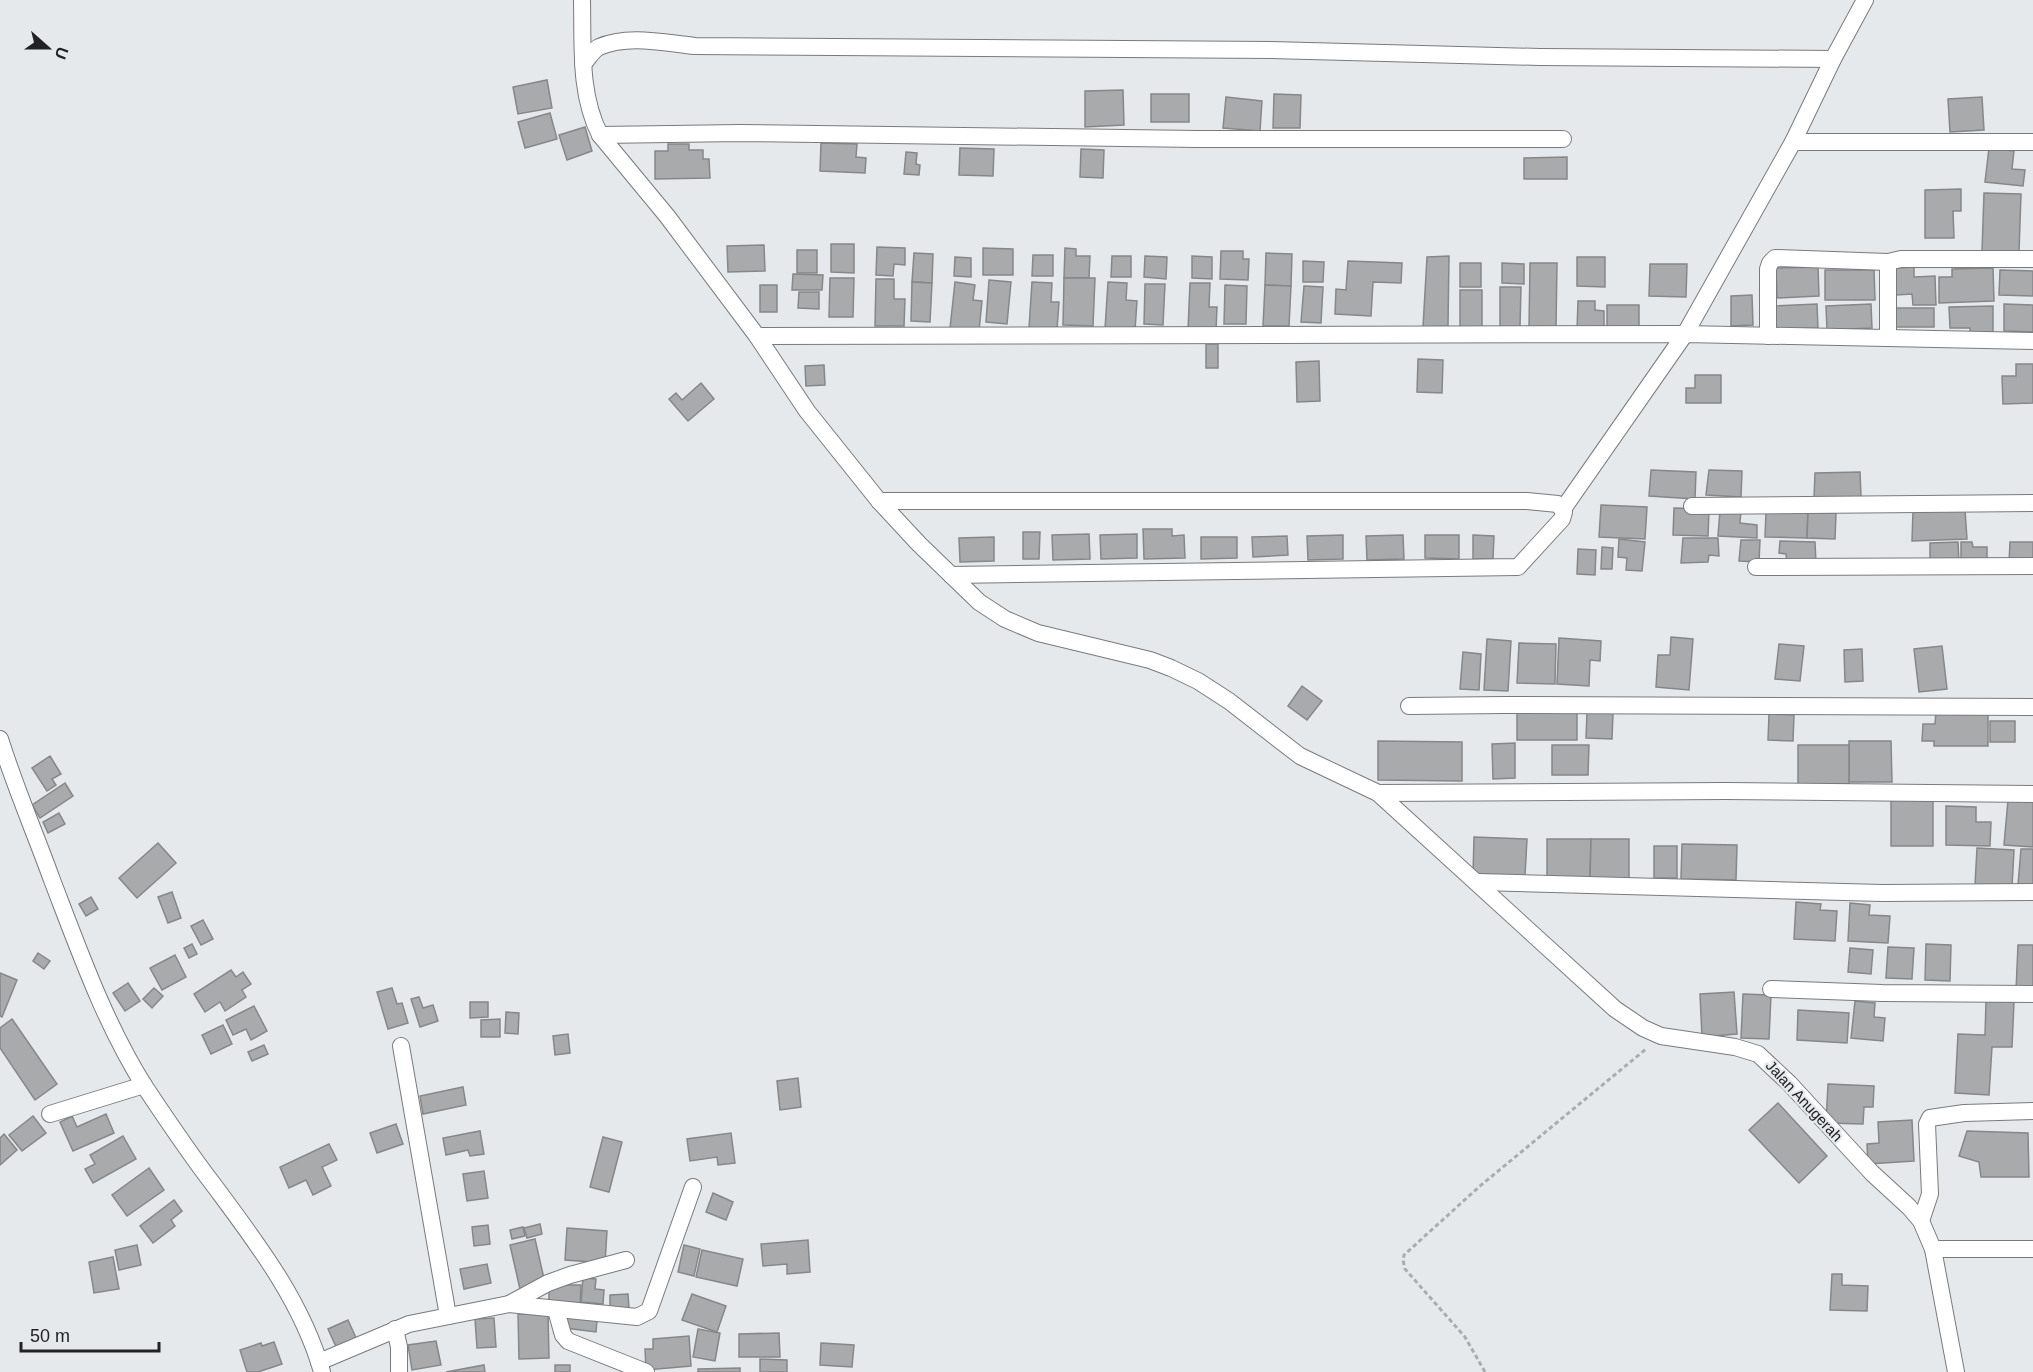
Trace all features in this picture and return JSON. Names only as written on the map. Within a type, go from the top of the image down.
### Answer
[{"type":"street","points":[[582,0],[586,95],[592,121],[600,135],[667,216],[757,336],[807,411],[879,501],[951,575],[986,607],[1018,625],[1038,633],[1150,660],[1171,668],[1198,681],[1229,701],[1300,756],[1377,793],[1725,791],[2033,794]]},
{"type":"street","points":[[951,575],[1518,567],[1562,519],[1563,509],[1685,334],[1792,142],[1833,58],[1865,0]]},
{"type":"street","points":[[583,64],[597,48],[615,42],[635,40],[695,46],[1271,50],[1540,57],[1833,58]]},
{"type":"street","points":[[600,135],[764,133],[1197,139],[1563,140]]},
{"type":"street","points":[[1792,142],[2033,142]]},
{"type":"street","points":[[1768,336],[1768,269],[1775,258],[1888,262],[1901,259],[2033,259]]},
{"type":"street","points":[[1888,262],[1888,338]]},
{"type":"street","points":[[757,336],[1685,334],[2033,341]]},
{"type":"street","points":[[879,501],[1527,501],[1558,504],[1563,509]]},
{"type":"street","points":[[1692,506],[2033,503]]},
{"type":"street","points":[[1756,567],[2033,566]]},
{"type":"street","points":[[1409,706],[2033,707]]},
{"type":"street","points":[[0,739],[63,908],[117,1035],[144,1085],[284,1286],[314,1345],[320,1367],[395,1329],[509,1304],[548,1283],[626,1260]]},
{"type":"street","name":"Jalan Anugerah","points":[[1377,793],[1615,1009],[1643,1028],[1661,1036],[1735,1047],[1758,1054],[1789,1083],[1872,1173],[1921,1221],[1933,1249],[1956,1372]]},
{"type":"street","points":[[1477,882],[1882,893],[2033,892]]},
{"type":"street","points":[[1771,989],[1881,993],[2033,994]]},
{"type":"street","points":[[401,1046],[448,1316]]},
{"type":"street","points":[[50,1114],[144,1085]]},
{"type":"street","points":[[1921,1221],[1930,1194],[1927,1124],[1930,1118],[1964,1113],[2033,1111]]},
{"type":"street","points":[[509,1304],[637,1317],[645,1315],[649,1311],[693,1187]]},
{"type":"street","points":[[1933,1249],[2033,1249]]},
{"type":"street","points":[[556,1310],[562,1335],[568,1341],[646,1372]]},
{"type":"street","points":[[395,1329],[399,1347],[399,1372]]},
{"type":"path","points":[[1485,1372],[1465,1337],[1405,1269],[1404,1255],[1480,1186],[1661,1036]]},
{"type":"building","points":[[547,80],[552,108],[518,114],[513,87]]},
{"type":"building","points":[[1123,90],[1124,125],[1085,127],[1085,91]]},
{"type":"building","points":[[1151,94],[1189,94],[1189,122],[1151,122]]},
{"type":"building","points":[[1274,94],[1301,95],[1300,128],[1273,128]]},
{"type":"building","points":[[1226,97],[1262,101],[1260,131],[1223,128]]},
{"type":"building","points":[[1982,97],[1984,130],[1950,132],[1948,99]]},
{"type":"building","points":[[550,113],[557,139],[525,148],[518,122]]},
{"type":"building","points":[[585,127],[592,151],[567,160],[559,135]]},
{"type":"building","points":[[821,143],[857,144],[856,157],[866,158],[865,173],[820,171]]},
{"type":"building","points":[[668,144],[689,144],[689,150],[703,150],[703,159],[709,159],[710,178],[655,179],[655,151],[668,151]]},
{"type":"building","points":[[960,148],[994,149],[993,176],[959,175]]},
{"type":"building","points":[[1989,148],[2014,151],[2012,169],[2025,170],[2023,186],[1985,182]]},
{"type":"building","points":[[1081,149],[1104,150],[1103,178],[1080,177]]},
{"type":"building","points":[[906,152],[917,153],[916,164],[920,165],[919,175],[904,174]]},
{"type":"building","points":[[1567,157],[1567,179],[1524,179],[1524,158]]},
{"type":"building","points":[[1961,189],[1961,211],[1953,211],[1954,238],[1925,238],[1925,190]]},
{"type":"building","points":[[1984,193],[2021,194],[2019,252],[1982,251]]},
{"type":"building","points":[[831,244],[854,244],[854,273],[831,272]]},
{"type":"building","points":[[764,245],[765,271],[728,272],[727,246]]},
{"type":"building","points":[[877,247],[905,248],[905,265],[894,264],[893,276],[876,275]]},
{"type":"building","points":[[983,248],[1013,249],[1013,275],[983,275]]},
{"type":"building","points":[[1065,248],[1076,249],[1076,256],[1090,256],[1089,278],[1064,278]]},
{"type":"building","points":[[797,250],[817,250],[817,273],[797,273]]},
{"type":"building","points":[[1221,251],[1243,251],[1243,259],[1249,259],[1248,280],[1220,279]]},
{"type":"building","points":[[914,253],[933,254],[932,283],[912,282]]},
{"type":"building","points":[[1266,253],[1292,254],[1291,286],[1265,285]]},
{"type":"building","points":[[1033,255],[1053,255],[1053,276],[1032,276]]},
{"type":"building","points":[[1112,256],[1131,256],[1131,277],[1111,277]]},
{"type":"building","points":[[1145,256],[1167,257],[1166,279],[1144,277]]},
{"type":"building","points":[[1192,256],[1212,257],[1212,279],[1192,278]]},
{"type":"building","points":[[1449,256],[1448,326],[1423,327],[1427,257]]},
{"type":"building","points":[[955,257],[971,258],[971,277],[954,276]]},
{"type":"building","points":[[1577,257],[1605,257],[1605,287],[1577,286]]},
{"type":"building","points":[[1303,261],[1324,262],[1323,282],[1303,282]]},
{"type":"building","points":[[1348,261],[1402,263],[1401,283],[1373,282],[1371,316],[1335,314],[1336,289],[1346,290]]},
{"type":"building","points":[[1460,263],[1481,263],[1481,287],[1460,287]]},
{"type":"building","points":[[1502,263],[1524,264],[1524,284],[1502,283]]},
{"type":"building","points":[[1530,263],[1557,263],[1556,328],[1529,328]]},
{"type":"building","points":[[1650,264],[1687,264],[1686,297],[1649,296]]},
{"type":"building","points":[[1818,267],[1819,296],[1777,298],[1776,268]]},
{"type":"building","points":[[1914,267],[1914,277],[1935,276],[1936,305],[1913,305],[1912,294],[1896,295],[1895,268]]},
{"type":"building","points":[[1993,268],[1994,301],[1939,303],[1939,277],[1952,277],[1952,269]]},
{"type":"building","points":[[1825,270],[1874,270],[1875,300],[1825,300]]},
{"type":"building","points":[[2000,270],[2033,271],[2033,296],[1999,295]]},
{"type":"building","points":[[793,274],[823,275],[822,290],[792,290]]},
{"type":"building","points":[[830,278],[854,278],[853,317],[829,317]]},
{"type":"building","points":[[1064,278],[1095,278],[1093,326],[1063,325]]},
{"type":"building","points":[[876,279],[894,279],[894,299],[905,299],[904,326],[875,326]]},
{"type":"building","points":[[989,280],[1011,282],[1007,324],[986,322]]},
{"type":"building","points":[[912,282],[932,283],[930,322],[911,321]]},
{"type":"building","points":[[955,282],[975,285],[973,300],[982,301],[979,331],[950,328]]},
{"type":"building","points":[[1032,282],[1052,283],[1051,302],[1059,302],[1057,329],[1029,328]]},
{"type":"building","points":[[1108,282],[1127,283],[1126,300],[1137,301],[1135,330],[1105,329]]},
{"type":"building","points":[[1190,283],[1210,283],[1209,307],[1217,307],[1216,331],[1188,330]]},
{"type":"building","points":[[1145,284],[1165,284],[1163,325],[1144,324]]},
{"type":"building","points":[[760,285],[777,285],[777,312],[760,312]]},
{"type":"building","points":[[1225,285],[1247,286],[1246,324],[1224,324]]},
{"type":"building","points":[[1265,285],[1291,286],[1289,326],[1263,326]]},
{"type":"building","points":[[1304,286],[1323,287],[1321,323],[1301,322]]},
{"type":"building","points":[[1500,287],[1521,287],[1520,327],[1500,327]]},
{"type":"building","points":[[1460,290],[1482,290],[1482,327],[1460,327]]},
{"type":"building","points":[[799,292],[819,292],[819,309],[798,308]]},
{"type":"building","points":[[1752,295],[1753,325],[1731,326],[1731,296]]},
{"type":"building","points":[[1578,301],[1595,301],[1595,310],[1604,311],[1604,331],[1577,331]]},
{"type":"building","points":[[1817,304],[1818,328],[1776,329],[1775,306]]},
{"type":"building","points":[[1871,304],[1872,328],[1827,330],[1826,306]]},
{"type":"building","points":[[2004,304],[2033,305],[2033,332],[2004,331]]},
{"type":"building","points":[[1607,305],[1639,305],[1639,331],[1607,331]]},
{"type":"building","points":[[1993,306],[1993,336],[1970,336],[1970,328],[1950,328],[1949,307]]},
{"type":"building","points":[[1895,308],[1934,308],[1934,327],[1895,327]]},
{"type":"building","points":[[1206,344],[1218,344],[1218,368],[1206,368]]},
{"type":"building","points":[[1418,359],[1443,360],[1442,393],[1417,392]]},
{"type":"building","points":[[1319,361],[1320,401],[1297,402],[1296,362]]},
{"type":"building","points":[[2016,364],[2033,364],[2033,403],[2003,404],[2002,376],[2016,376]]},
{"type":"building","points":[[824,365],[825,385],[806,386],[805,366]]},
{"type":"building","points":[[1695,375],[1721,375],[1721,403],[1686,403],[1686,388],[1695,388]]},
{"type":"building","points":[[701,383],[714,399],[688,421],[669,399],[676,393],[682,400]]},
{"type":"building","points":[[1651,470],[1696,472],[1695,499],[1649,496]]},
{"type":"building","points":[[1709,470],[1742,471],[1741,497],[1706,495]]},
{"type":"building","points":[[1860,472],[1861,497],[1814,498],[1815,473]]},
{"type":"building","points":[[1601,505],[1647,507],[1645,539],[1599,537]]},
{"type":"building","points":[[1674,508],[1709,509],[1708,536],[1673,535]]},
{"type":"building","points":[[1720,510],[1741,510],[1740,523],[1757,525],[1757,538],[1718,536]]},
{"type":"building","points":[[1965,510],[1967,539],[1912,541],[1913,511]]},
{"type":"building","points":[[1766,512],[1808,512],[1807,538],[1765,537]]},
{"type":"building","points":[[1808,512],[1836,513],[1835,539],[1807,538]]},
{"type":"building","points":[[1143,529],[1172,529],[1172,536],[1184,535],[1185,558],[1144,559]]},
{"type":"building","points":[[1023,532],[1040,532],[1039,559],[1023,559]]},
{"type":"building","points":[[1089,534],[1090,559],[1053,560],[1052,535]]},
{"type":"building","points":[[1137,534],[1137,558],[1101,559],[1100,535]]},
{"type":"building","points":[[1343,535],[1343,559],[1308,560],[1307,536]]},
{"type":"building","points":[[1403,535],[1404,559],[1367,560],[1366,536]]},
{"type":"building","points":[[1425,535],[1459,535],[1459,559],[1425,558]]},
{"type":"building","points":[[1473,535],[1494,536],[1493,559],[1473,559]]},
{"type":"building","points":[[1287,536],[1288,555],[1253,557],[1252,537]]},
{"type":"building","points":[[994,537],[994,561],[960,562],[959,538]]},
{"type":"building","points":[[1201,537],[1237,537],[1237,558],[1201,559]]},
{"type":"building","points":[[1683,538],[1718,538],[1719,556],[1709,555],[1708,562],[1681,563]]},
{"type":"building","points":[[1619,539],[1645,542],[1642,571],[1626,570],[1627,558],[1618,557]]},
{"type":"building","points":[[1741,540],[1760,540],[1759,562],[1739,561]]},
{"type":"building","points":[[1780,541],[1815,542],[1816,563],[1787,563],[1786,554],[1779,553]]},
{"type":"building","points":[[1958,542],[1959,563],[1930,563],[1930,543]]},
{"type":"building","points":[[1961,542],[1972,542],[1973,547],[1987,547],[1987,562],[1961,562]]},
{"type":"building","points":[[2010,542],[2033,542],[2033,563],[2009,563]]},
{"type":"building","points":[[1602,547],[1613,548],[1612,569],[1601,569]]},
{"type":"building","points":[[1578,549],[1596,550],[1595,575],[1577,574]]},
{"type":"building","points":[[1671,637],[1693,639],[1689,690],[1656,687],[1658,655],[1670,655]]},
{"type":"building","points":[[1559,638],[1601,641],[1600,661],[1590,660],[1589,686],[1557,684]]},
{"type":"building","points":[[1487,639],[1511,641],[1508,691],[1484,690]]},
{"type":"building","points":[[1519,643],[1556,644],[1555,684],[1517,683]]},
{"type":"building","points":[[1779,644],[1804,646],[1800,681],[1775,679]]},
{"type":"building","points":[[1942,646],[1947,689],[1919,692],[1914,649]]},
{"type":"building","points":[[1862,649],[1863,681],[1845,682],[1844,650]]},
{"type":"building","points":[[1463,652],[1481,654],[1479,690],[1460,689]]},
{"type":"building","points":[[1302,686],[1322,701],[1307,720],[1288,706]]},
{"type":"building","points":[[1517,710],[1577,710],[1577,740],[1517,740]]},
{"type":"building","points":[[1936,711],[1988,711],[1988,746],[1934,746],[1934,741],[1922,741],[1923,724],[1935,724]]},
{"type":"building","points":[[1587,712],[1613,713],[1612,739],[1586,738]]},
{"type":"building","points":[[1769,714],[1794,715],[1793,741],[1768,740]]},
{"type":"building","points":[[1990,721],[2015,721],[2015,742],[1990,742]]},
{"type":"building","points":[[1378,741],[1462,742],[1462,781],[1378,780]]},
{"type":"building","points":[[1849,741],[1891,741],[1892,782],[1849,782]]},
{"type":"building","points":[[1515,743],[1515,778],[1493,779],[1492,744]]},
{"type":"building","points":[[1552,745],[1589,745],[1588,775],[1552,775]]},
{"type":"building","points":[[1798,745],[1849,745],[1849,784],[1798,784]]},
{"type":"building","points":[[50,756],[61,774],[52,779],[56,785],[47,791],[32,768]]},
{"type":"building","points":[[65,783],[73,796],[40,818],[32,805]]},
{"type":"building","points":[[1891,800],[1933,800],[1933,846],[1891,846]]},
{"type":"building","points":[[2008,800],[2033,802],[2033,847],[2004,845]]},
{"type":"building","points":[[1946,806],[1976,807],[1976,822],[1991,822],[1990,846],[1946,845]]},
{"type":"building","points":[[59,813],[65,824],[48,833],[43,822]]},
{"type":"building","points":[[1474,837],[1527,839],[1525,876],[1473,874]]},
{"type":"building","points":[[1547,839],[1591,839],[1590,878],[1547,878]]},
{"type":"building","points":[[1591,839],[1629,839],[1629,878],[1590,878]]},
{"type":"building","points":[[158,843],[176,863],[137,898],[119,878]]},
{"type":"building","points":[[1682,844],[1737,845],[1736,880],[1681,879]]},
{"type":"building","points":[[1654,846],[1677,846],[1677,878],[1654,878]]},
{"type":"building","points":[[1977,848],[2014,850],[2012,887],[1975,885]]},
{"type":"building","points":[[2021,849],[2033,849],[2033,886],[2018,885]]},
{"type":"building","points":[[172,892],[181,918],[168,923],[158,897]]},
{"type":"building","points":[[91,897],[98,909],[86,916],[79,904]]},
{"type":"building","points":[[1796,902],[1821,904],[1820,910],[1837,911],[1835,941],[1794,939]]},
{"type":"building","points":[[1850,903],[1870,905],[1869,915],[1890,916],[1888,943],[1848,941]]},
{"type":"building","points":[[203,920],[213,939],[201,945],[191,926]]},
{"type":"building","points":[[192,944],[197,954],[189,958],[184,948]]},
{"type":"building","points":[[1926,944],[1951,945],[1950,981],[1925,980]]},
{"type":"building","points":[[2018,945],[2033,945],[2033,991],[2016,991]]},
{"type":"building","points":[[1888,947],[1914,948],[1912,979],[1886,978]]},
{"type":"building","points":[[1850,948],[1873,950],[1871,974],[1848,972]]},
{"type":"building","points":[[38,953],[50,961],[44,969],[33,961]]},
{"type":"building","points":[[175,955],[186,977],[162,990],[150,968]]},
{"type":"building","points":[[231,970],[236,977],[243,972],[251,984],[242,990],[246,997],[225,1011],[220,1002],[205,1012],[194,994]]},
{"type":"building","points":[[0,973],[17,980],[2,1017],[0,1016]]},
{"type":"building","points":[[128,983],[140,1001],[125,1011],[113,993]]},
{"type":"building","points":[[154,988],[163,996],[152,1008],[143,999]]},
{"type":"building","points":[[392,988],[397,1004],[402,1003],[408,1023],[388,1029],[377,992]]},
{"type":"building","points":[[1734,992],[1737,1034],[1702,1037],[1700,994]]},
{"type":"building","points":[[1743,994],[1771,995],[1769,1039],[1741,1038]]},
{"type":"building","points":[[419,997],[423,1008],[433,1005],[438,1021],[420,1027],[411,999]]},
{"type":"building","points":[[1855,1001],[1875,1003],[1874,1017],[1885,1018],[1883,1041],[1851,1038]]},
{"type":"building","points":[[1986,1001],[2014,1002],[2012,1047],[1992,1047],[1989,1095],[1955,1093],[1958,1034],[1985,1035]]},
{"type":"building","points":[[470,1002],[488,1002],[488,1017],[470,1018]]},
{"type":"building","points":[[254,1006],[267,1031],[251,1040],[246,1029],[233,1035],[226,1020]]},
{"type":"building","points":[[1798,1010],[1849,1013],[1847,1043],[1797,1040]]},
{"type":"building","points":[[506,1012],[519,1013],[518,1034],[505,1033]]},
{"type":"building","points":[[12,1019],[57,1084],[35,1100],[0,1048],[0,1028]]},
{"type":"building","points":[[500,1019],[500,1037],[481,1037],[481,1020]]},
{"type":"building","points":[[223,1025],[232,1044],[211,1054],[202,1035]]},
{"type":"building","points":[[568,1034],[570,1053],[555,1055],[553,1036]]},
{"type":"building","points":[[264,1045],[268,1054],[252,1061],[248,1052]]},
{"type":"building","points":[[798,1078],[801,1107],[780,1110],[777,1081]]},
{"type":"building","points":[[1828,1084],[1874,1086],[1873,1107],[1864,1107],[1863,1124],[1826,1123]]},
{"type":"building","points":[[463,1087],[466,1105],[423,1114],[420,1096]]},
{"type":"building","points":[[1778,1103],[1827,1156],[1799,1183],[1749,1130]]},
{"type":"building","points":[[106,1114],[114,1133],[73,1151],[60,1122],[72,1116],[77,1127]]},
{"type":"building","points":[[33,1116],[46,1133],[22,1151],[9,1135]]},
{"type":"building","points":[[1912,1120],[1914,1161],[1868,1164],[1867,1144],[1879,1143],[1878,1122]]},
{"type":"building","points":[[396,1124],[403,1144],[377,1153],[370,1133]]},
{"type":"building","points":[[480,1131],[484,1154],[470,1156],[468,1150],[446,1155],[443,1138]]},
{"type":"building","points":[[1967,1131],[2028,1133],[2029,1177],[1981,1177],[1979,1162],[1959,1156]]},
{"type":"building","points":[[731,1133],[735,1163],[718,1165],[717,1157],[690,1161],[687,1139]]},
{"type":"building","points":[[4,1134],[17,1150],[0,1165],[0,1138]]},
{"type":"building","points":[[123,1136],[136,1159],[93,1183],[85,1169],[95,1164],[90,1155]]},
{"type":"building","points":[[603,1137],[622,1142],[609,1192],[590,1187]]},
{"type":"building","points":[[329,1144],[337,1160],[322,1167],[331,1186],[313,1195],[306,1180],[289,1188],[280,1167]]},
{"type":"building","points":[[149,1168],[164,1190],[127,1216],[112,1195]]},
{"type":"building","points":[[484,1171],[488,1198],[467,1201],[463,1174]]},
{"type":"building","points":[[713,1193],[733,1202],[726,1220],[706,1212]]},
{"type":"building","points":[[174,1200],[182,1211],[171,1220],[175,1226],[153,1243],[140,1226]]},
{"type":"building","points":[[540,1224],[542,1234],[527,1238],[524,1228]]},
{"type":"building","points":[[488,1225],[490,1244],[474,1246],[472,1227]]},
{"type":"building","points":[[523,1227],[525,1236],[512,1239],[510,1230]]},
{"type":"building","points":[[567,1228],[607,1231],[605,1263],[565,1260]]},
{"type":"building","points":[[535,1239],[545,1283],[520,1289],[510,1245]]},
{"type":"building","points":[[808,1240],[810,1272],[787,1274],[787,1264],[763,1266],[761,1244]]},
{"type":"building","points":[[137,1245],[141,1265],[119,1270],[115,1250]]},
{"type":"building","points":[[684,1245],[700,1249],[694,1276],[678,1272]]},
{"type":"building","points":[[702,1250],[743,1259],[737,1286],[696,1277]]},
{"type":"building","points":[[113,1257],[119,1289],[94,1293],[89,1262]]},
{"type":"building","points":[[487,1264],[491,1283],[464,1289],[460,1269]]},
{"type":"building","points":[[1832,1274],[1842,1274],[1842,1285],[1868,1286],[1867,1311],[1830,1310]]},
{"type":"building","points":[[583,1278],[596,1279],[595,1289],[604,1290],[603,1304],[581,1302]]},
{"type":"building","points":[[549,1285],[581,1285],[580,1308],[549,1308]]},
{"type":"building","points":[[628,1294],[629,1308],[610,1309],[610,1295]]},
{"type":"building","points":[[692,1294],[726,1306],[717,1332],[682,1320]]},
{"type":"building","points":[[518,1314],[548,1314],[549,1358],[519,1359]]},
{"type":"building","points":[[567,1315],[597,1320],[596,1332],[565,1328]]},
{"type":"building","points":[[494,1318],[496,1347],[477,1348],[475,1319]]},
{"type":"building","points":[[348,1320],[357,1340],[337,1349],[328,1329]]},
{"type":"building","points":[[698,1329],[720,1333],[715,1361],[693,1357]]},
{"type":"building","points":[[779,1333],[780,1357],[739,1357],[739,1334]]},
{"type":"building","points":[[689,1336],[691,1366],[646,1370],[645,1349],[653,1349],[653,1339]]},
{"type":"building","points":[[436,1341],[441,1365],[412,1370],[408,1345]]},
{"type":"building","points":[[274,1342],[282,1364],[258,1372],[247,1372],[240,1350],[261,1343],[262,1346]]},
{"type":"building","points":[[821,1343],[854,1345],[852,1367],[820,1365]]},
{"type":"building","points":[[760,1359],[787,1360],[787,1372],[760,1372]]},
{"type":"building","points":[[484,1365],[485,1372],[446,1372]]},
{"type":"building","points":[[555,1365],[570,1365],[570,1372],[555,1372]]},
{"type":"building","points":[[740,1368],[740,1372],[698,1372],[698,1369]]}]
